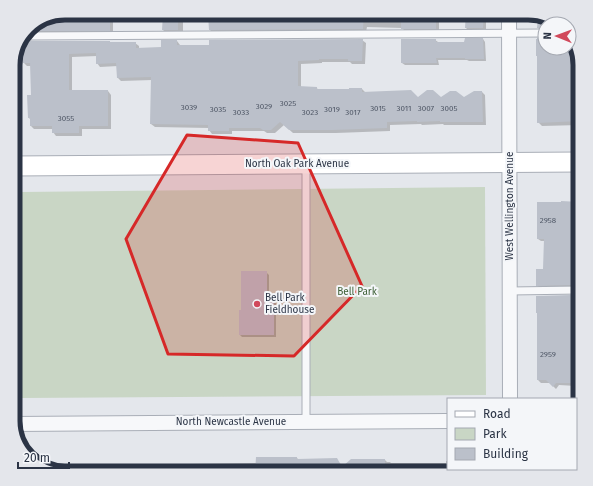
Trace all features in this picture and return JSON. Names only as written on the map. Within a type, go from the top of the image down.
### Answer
[{"type":"street","name":"West Wellington Avenue","points":[[509,20],[510,398]]},
{"type":"street","name":"North Oak Park Avenue","points":[[20,166],[573,162]]},
{"type":"street","name":"North Newcastle Avenue","points":[[20,424],[447,421]]},
{"type":"lane","points":[[31,36],[537,32]]},
{"type":"lane","points":[[306,164],[306,422]]},
{"type":"lane","points":[[510,291],[573,290]]},
{"type":"highlighted area","points":[[187,135],[298,143],[362,286],[294,356],[168,354],[126,239]]},
{"type":"green space","name":"Bell Park","points":[[485,187],[486,395],[22,398],[21,192]]},
{"type":"building","points":[[110,20],[110,31],[36,31],[48,23],[56,21]]},
{"type":"building","points":[[163,20],[178,20],[178,30],[162,30]]},
{"type":"building","points":[[208,20],[364,20],[363,29],[209,30]]},
{"type":"building","points":[[401,20],[436,20],[436,29],[401,29]]},
{"type":"building","points":[[466,20],[484,20],[483,28],[465,28]]},
{"type":"building","points":[[465,38],[483,38],[484,59],[436,58],[437,63],[401,63],[401,39],[436,39],[436,42],[464,42]]},
{"type":"building","points":[[363,39],[362,61],[348,61],[348,59],[319,59],[298,61],[298,86],[317,87],[317,89],[362,88],[362,92],[411,90],[418,97],[427,90],[433,90],[441,97],[450,91],[456,91],[464,97],[474,91],[482,91],[483,122],[387,122],[387,128],[289,130],[280,122],[271,130],[263,130],[260,128],[229,128],[229,131],[208,131],[208,125],[150,124],[151,77],[117,78],[116,63],[96,64],[96,53],[69,54],[69,90],[108,90],[108,126],[79,126],[79,133],[52,133],[52,126],[30,126],[30,118],[28,118],[27,95],[31,95],[30,63],[23,63],[23,48],[27,41],[136,42],[136,48],[161,47],[161,40],[177,40],[177,45],[209,45],[209,40]]},
{"type":"building","points":[[537,39],[537,56],[536,56]]},
{"type":"building","points":[[537,56],[572,56],[573,121],[537,123]]},
{"type":"building","points":[[537,202],[573,202],[573,283],[571,283],[571,285],[536,286],[536,269],[543,269],[544,239],[537,239]]},
{"type":"building","name":"Bell Park Fieldhouse","points":[[241,271],[267,271],[267,299],[274,299],[274,335],[239,335],[239,310],[241,310]]},
{"type":"building","points":[[571,295],[573,383],[556,383],[553,387],[546,380],[537,380],[536,296]]},
{"type":"building","points":[[256,457],[297,457],[297,459],[337,458],[341,466],[255,466]]},
{"type":"building","points":[[351,459],[385,459],[385,466],[343,466]]},
{"type":"place","name":"Bell Park Fieldhouse","points":[[257,304]]}]
